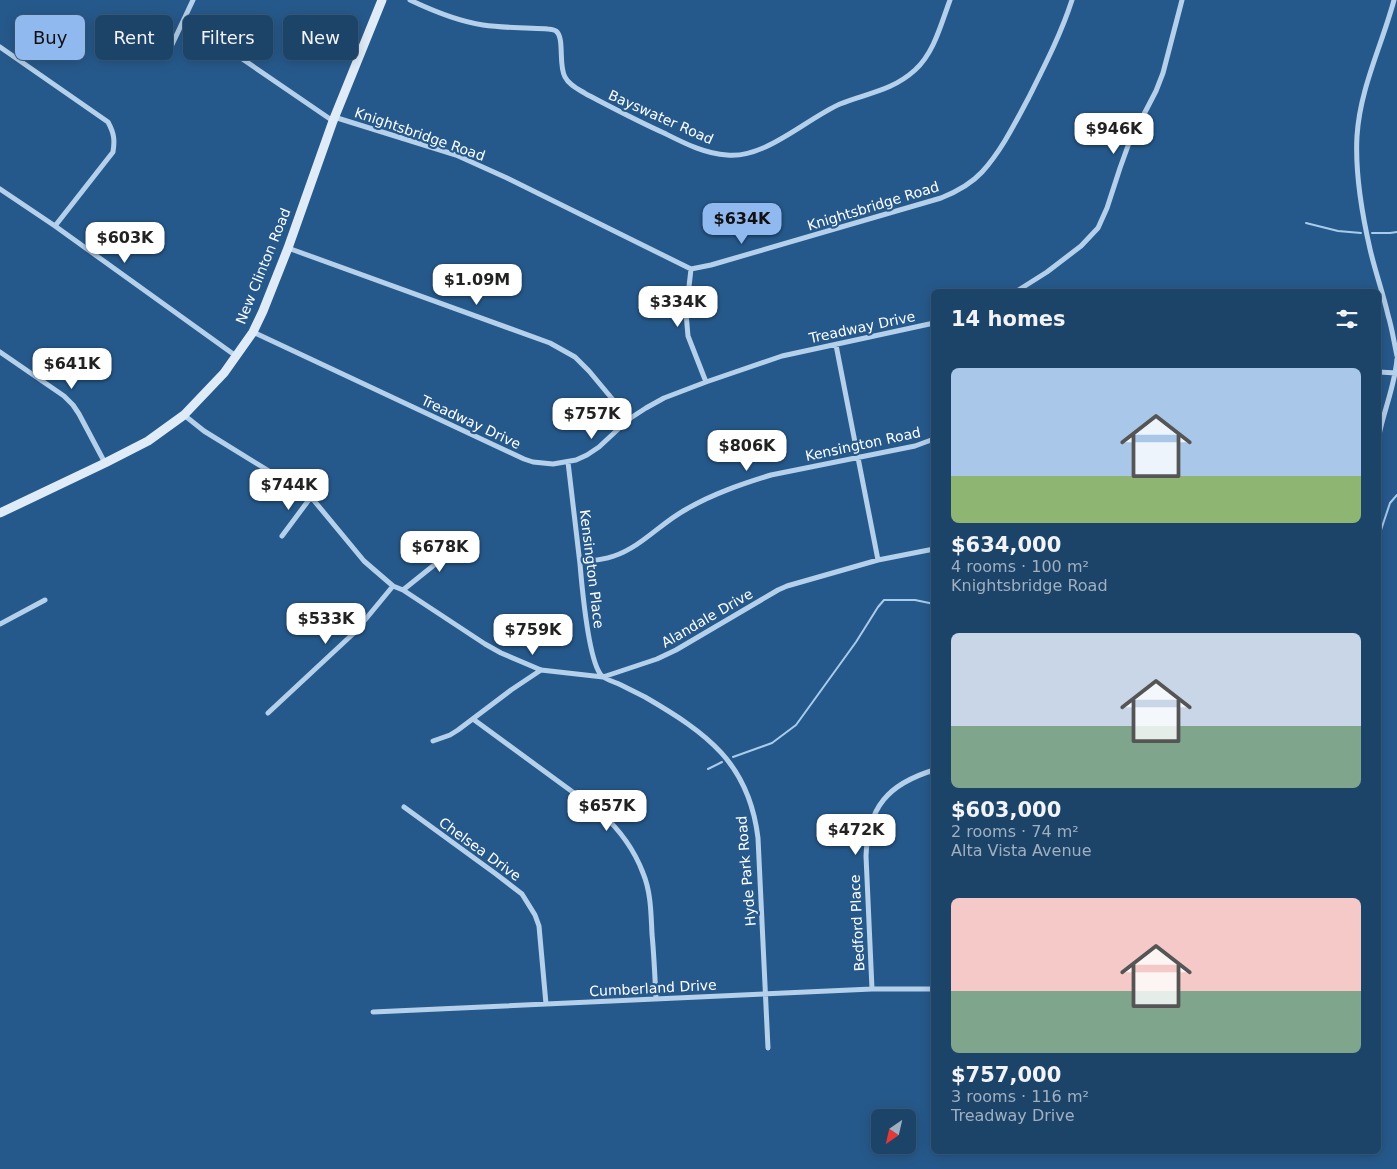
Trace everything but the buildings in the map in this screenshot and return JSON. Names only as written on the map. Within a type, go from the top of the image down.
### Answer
[{"type":"street","points":[[186,15],[193,0]]},
{"type":"street","name":"New Clinton Road","points":[[0,513],[148,441],[184,415],[212,387],[237,356],[253,332],[266,304],[288,248],[333,119],[382,0]]},
{"type":"street","name":"Bayswater Road","points":[[410,0],[457,19],[482,24],[556,31],[560,36],[561,69],[571,85],[690,146],[731,156],[753,153],[839,105],[876,93],[900,82],[916,70],[925,58],[934,42],[950,0]]},
{"type":"street","name":"Knightsbridge Road","points":[[245,60],[333,119],[456,155],[507,178],[691,269],[711,265],[941,198],[970,183],[990,163],[1005,141],[1052,52],[1064,25],[1072,0]]},
{"type":"street","points":[[1020,289],[1047,272],[1081,246],[1098,228],[1107,208],[1129,144],[1156,91],[1169,53],[1182,0]]},
{"type":"street","points":[[1381,289],[1370,249],[1359,186],[1357,135],[1361,108],[1394,0]]},
{"type":"street","points":[[173,42],[183,21]]},
{"type":"street","points":[[0,47],[108,122],[113,132],[115,143],[113,152],[55,226]]},
{"type":"street","points":[[0,189],[237,356]]},
{"type":"street","points":[[288,248],[550,343],[575,357],[629,419]]},
{"type":"street","points":[[691,269],[686,313],[688,336],[706,382]]},
{"type":"street","points":[[1381,289],[1397,358],[1396,373],[1381,426]]},
{"type":"street","name":"Treadway Drive","points":[[253,332],[524,459],[546,464],[568,462],[587,455],[599,447],[629,419],[646,408],[664,398],[706,382],[782,356],[931,323]]},
{"type":"street","points":[[836,345],[878,560]]},
{"type":"street","points":[[0,352],[64,396],[79,414],[105,463]]},
{"type":"street","points":[[1381,372],[1396,373]]},
{"type":"street","name":"Alandale Drive","points":[[184,415],[204,432],[312,497],[364,561],[393,586],[403,590],[485,644],[541,670],[603,676],[657,659],[676,650],[778,590],[878,560],[931,550]]},
{"type":"street","name":"Kensington Road","points":[[580,562],[596,561],[614,556],[630,548],[686,509],[748,482],[771,475],[858,456],[915,446],[931,440]]},
{"type":"street","name":"Kensington Place","points":[[568,462],[585,614],[596,664],[603,676]]},
{"type":"street","points":[[282,536],[312,497]]},
{"type":"street","points":[[403,590],[464,541]]},
{"type":"street","points":[[268,714],[355,632],[393,586]]},
{"type":"street","points":[[0,624],[45,600]]},
{"type":"street","points":[[433,741],[450,735],[541,670]]},
{"type":"street","name":"Hyde Park Road","points":[[603,676],[646,698],[699,733],[723,754],[734,768],[750,799],[758,838],[768,1048]]},
{"type":"street","points":[[473,719],[600,812],[622,834],[638,860],[648,889],[651,909],[656,999]]},
{"type":"street","name":"Bedford Place","points":[[872,989],[866,837],[872,819],[887,795],[907,780],[931,771]]},
{"type":"street","name":"Chelsea Drive","points":[[404,807],[522,894],[535,915],[538,926],[546,1004]]},
{"type":"street","name":"Cumberland Drive","points":[[373,1012],[872,989],[931,989]]},
{"type":"waterway","points":[[1306,223],[1338,231],[1361,233]]},
{"type":"waterway","points":[[1372,233],[1397,232]]},
{"type":"waterway","points":[[1381,530],[1390,503],[1397,495]]},
{"type":"waterway","points":[[733,757],[772,743],[796,725],[884,600],[915,600],[931,603]]},
{"type":"waterway","points":[[708,769],[722,762]]}]
